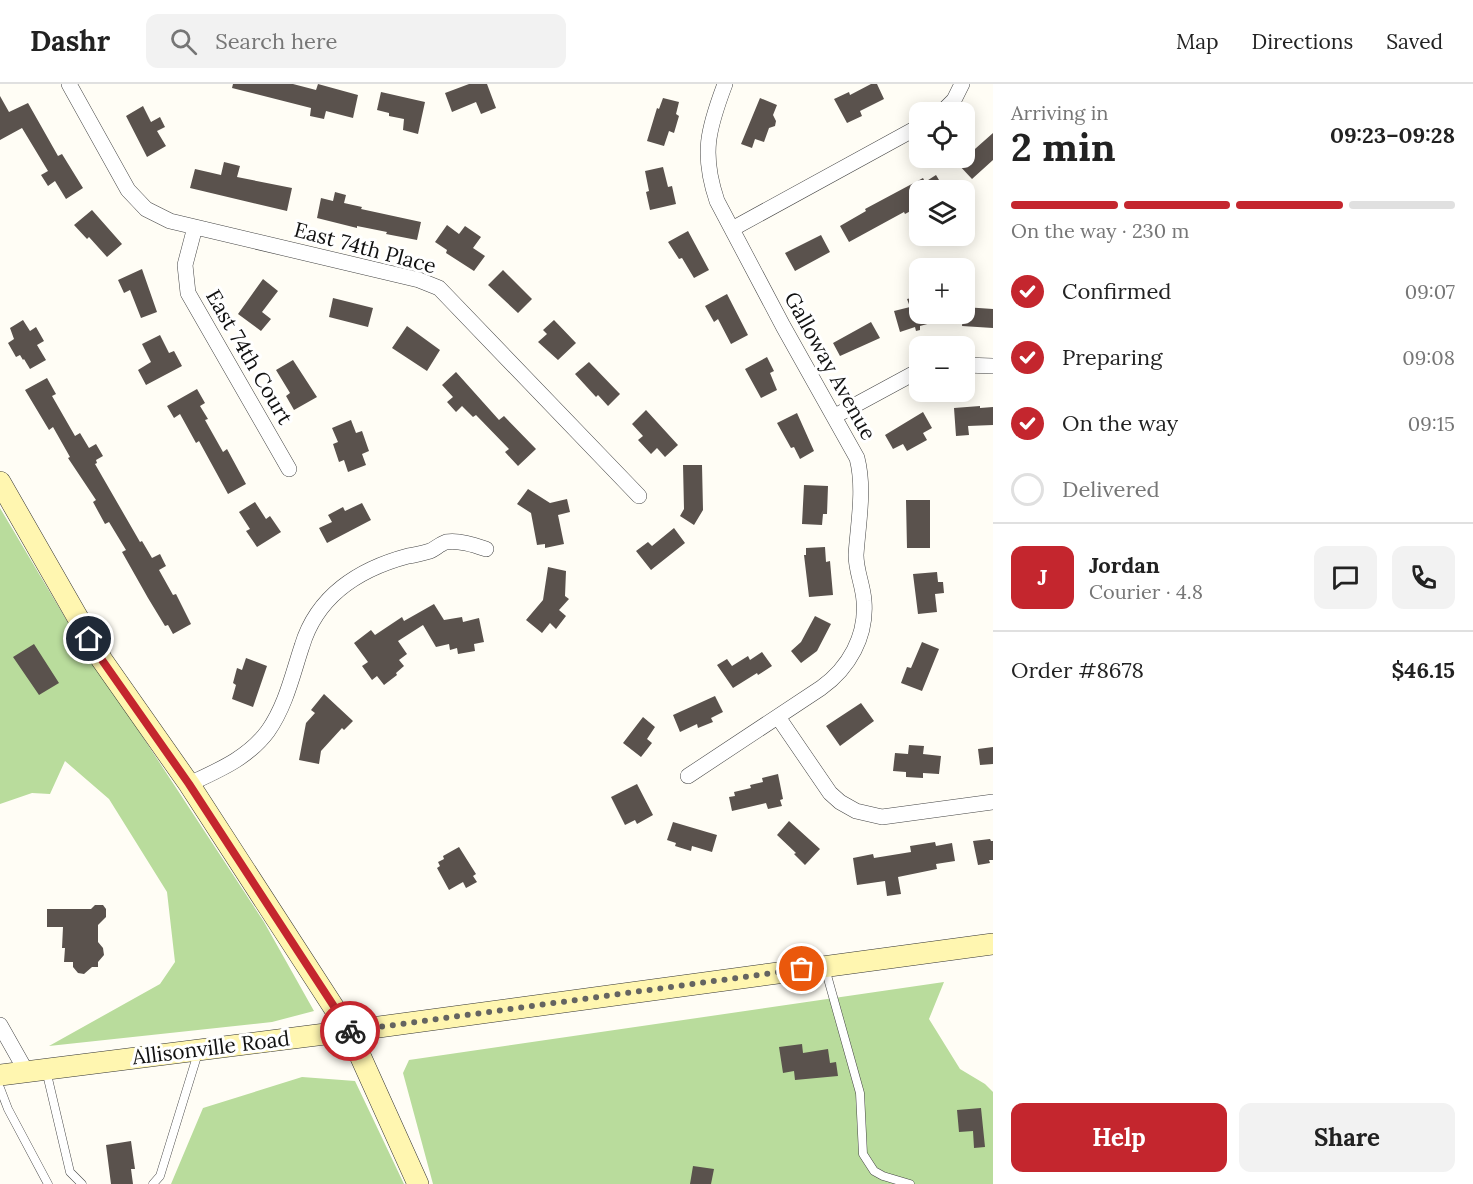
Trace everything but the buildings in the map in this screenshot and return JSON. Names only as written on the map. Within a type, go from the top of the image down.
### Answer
[{"type":"main road","points":[[0,482],[102,660],[189,784],[349,1031],[418,1184]]},
{"type":"main road","name":"Allisonville Road","points":[[0,1074],[349,1031],[993,944]]},
{"type":"street","name":"East 74th Place","points":[[69,84],[128,190],[146,209],[170,221],[419,280],[439,288],[639,496]]},
{"type":"street","name":"Galloway Avenue","points":[[688,776],[836,676],[852,656],[863,626],[864,601],[856,555],[861,478],[857,458],[783,326],[717,201],[707,164],[707,144],[711,124],[725,84]]},
{"type":"street","points":[[952,102],[962,84]]},
{"type":"street","points":[[732,229],[909,132]]},
{"type":"street","name":"East 74th Court","points":[[195,227],[185,265],[188,293],[289,469]]},
{"type":"street","points":[[975,365],[993,366]]},
{"type":"street","points":[[835,416],[909,376]]},
{"type":"street","points":[[189,784],[234,763],[261,739],[284,704],[308,630],[321,607],[348,582],[388,561],[431,550],[445,542],[465,543],[486,549]]},
{"type":"street","points":[[778,717],[830,793],[845,806],[856,811],[869,815],[889,816],[993,802]]},
{"type":"street","points":[[0,1025],[36,1070]]},
{"type":"lane","points":[[824,966],[860,1093],[863,1154],[874,1171],[910,1184]]},
{"type":"lane","points":[[153,1184],[160,1176],[200,1049]]},
{"type":"lane","points":[[36,1070],[70,1172],[82,1184]]},
{"type":"lane","points":[[0,1088],[8,1109],[48,1184]]},
{"type":"green space","points":[[0,508],[70,626],[264,922],[314,1011],[272,1022],[49,1046],[160,984],[175,962],[167,892],[109,799],[65,761],[50,794],[32,793],[0,804]]},
{"type":"green space","points":[[944,982],[929,1019],[960,1069],[985,1084],[993,1092],[993,1184],[433,1184],[403,1073],[409,1060]]},
{"type":"green space","points":[[302,1077],[355,1081],[404,1184],[171,1184],[203,1108]]},
{"type":"way so far","points":[[350,1031],[802,969]]},
{"type":"route","points":[[89,639],[189,784],[350,1031]]}]
